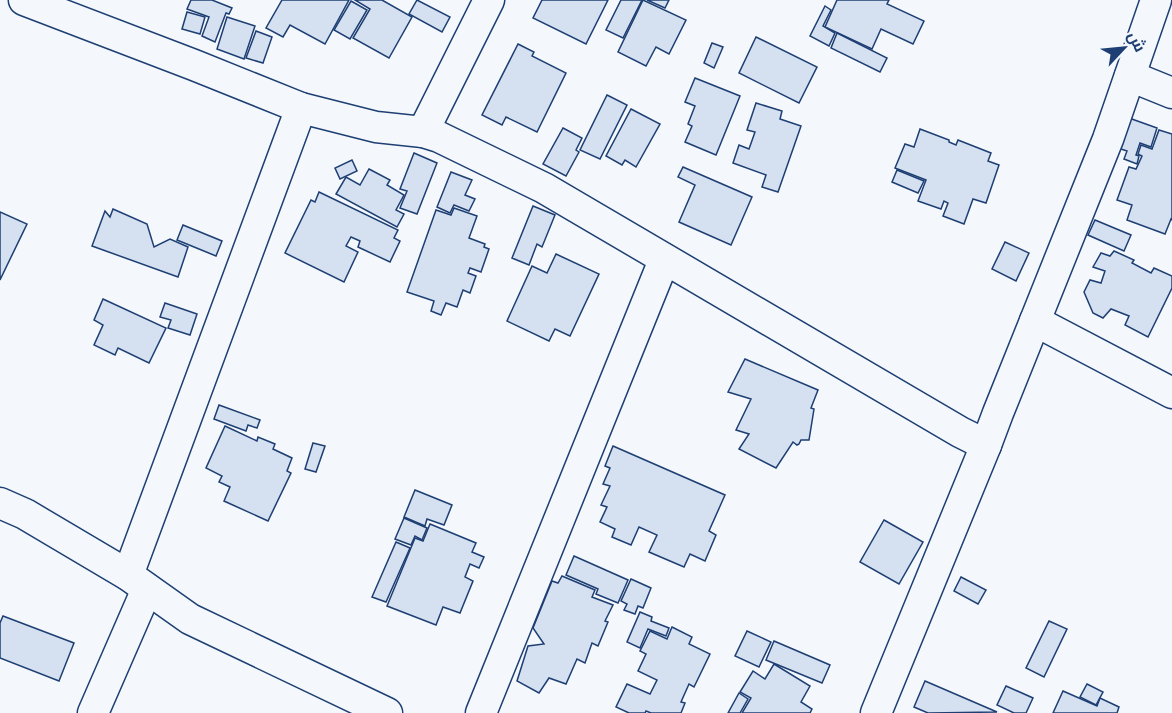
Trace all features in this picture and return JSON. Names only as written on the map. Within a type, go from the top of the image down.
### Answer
[{"type":"street","points":[[24,0],[301,108],[376,127],[423,132],[439,137],[544,188],[664,260],[986,445]]},
{"type":"street","points":[[423,132],[489,0]]},
{"type":"street","points":[[876,713],[1108,139],[1156,0]]},
{"type":"street","points":[[1130,76],[1172,93]]},
{"type":"street","points":[[93,713],[301,108]]},
{"type":"street","points":[[481,713],[664,260]]},
{"type":"street","points":[[1035,321],[1172,393]]},
{"type":"street","points":[[0,503],[25,514],[137,582],[190,619],[387,713]]},
{"type":"building","points":[[191,0],[212,0],[232,8],[229,14],[226,13],[215,42],[202,36],[209,17],[187,9]]},
{"type":"building","points":[[282,0],[349,0],[325,44],[290,25],[283,37],[266,28]]},
{"type":"building","points":[[355,0],[382,0],[412,17],[389,58],[353,38],[370,9]]},
{"type":"building","points":[[417,0],[450,17],[442,32],[409,14]]},
{"type":"building","points":[[542,0],[608,0],[586,44],[533,18]]},
{"type":"building","points":[[621,0],[642,0],[623,38],[606,30]]},
{"type":"building","points":[[643,0],[686,20],[669,54],[656,47],[646,66],[618,52]]},
{"type":"building","points":[[647,0],[669,0],[665,8]]},
{"type":"building","points":[[837,0],[889,0],[887,4],[924,21],[913,44],[881,29],[872,49],[825,27]]},
{"type":"building","points":[[351,1],[367,10],[350,39],[334,30]]},
{"type":"building","points":[[825,6],[831,10],[823,26],[835,33],[829,46],[810,36]]},
{"type":"building","points":[[187,12],[205,17],[200,34],[182,29]]},
{"type":"building","points":[[227,17],[255,26],[244,59],[217,49]]},
{"type":"building","points":[[256,31],[272,37],[263,63],[246,58]]},
{"type":"building","points":[[837,33],[887,58],[880,72],[831,48]]},
{"type":"building","points":[[756,37],[817,67],[799,103],[739,73]]},
{"type":"building","points":[[712,43],[723,47],[714,68],[704,63]]},
{"type":"building","points":[[518,44],[534,52],[532,56],[566,73],[537,132],[506,117],[502,125],[482,115]]},
{"type":"building","points":[[695,78],[740,96],[716,155],[685,142],[692,126],[688,124],[695,106],[685,102]]},
{"type":"building","points":[[607,95],[627,105],[600,159],[580,150]]},
{"type":"building","points":[[756,103],[782,111],[780,119],[801,126],[778,192],[762,187],[766,175],[733,163],[739,145],[749,149],[755,132],[747,130]]},
{"type":"building","points":[[631,109],[660,124],[636,167],[625,160],[622,165],[606,156]]},
{"type":"building","points":[[1129,118],[1157,128],[1151,147],[1140,143],[1136,155],[1139,156],[1137,164],[1124,159],[1127,151],[1118,148]]},
{"type":"building","points":[[563,128],[582,138],[576,150],[579,152],[566,176],[543,164]]},
{"type":"building","points":[[920,129],[956,145],[958,140],[991,153],[988,161],[999,165],[986,203],[973,199],[964,224],[943,216],[948,203],[944,201],[941,209],[918,201],[926,180],[895,168],[905,144],[914,147]]},
{"type":"building","points":[[1159,130],[1172,134],[1172,220],[1165,234],[1127,220],[1132,205],[1117,200],[1129,167],[1136,169],[1142,156],[1138,154],[1141,145],[1152,149]]},
{"type":"building","points":[[414,153],[437,163],[417,214],[400,208],[407,191],[400,189]]},
{"type":"building","points":[[352,160],[357,171],[340,179],[335,168]]},
{"type":"building","points":[[683,167],[752,197],[731,245],[679,222],[695,185],[678,177]]},
{"type":"building","points":[[369,169],[390,180],[387,185],[404,195],[396,210],[404,214],[397,227],[336,194],[346,177],[360,185]]},
{"type":"building","points":[[897,170],[924,181],[918,193],[892,182]]},
{"type":"building","points":[[451,172],[472,180],[465,195],[475,199],[469,211],[454,205],[450,213],[437,207]]},
{"type":"building","points":[[319,192],[398,230],[394,238],[400,241],[390,262],[358,247],[360,241],[351,237],[346,246],[358,252],[344,282],[285,253],[311,200],[315,202]]},
{"type":"building","points":[[533,206],[555,215],[542,247],[537,244],[529,265],[512,258]]},
{"type":"building","points":[[454,208],[477,216],[469,238],[485,244],[484,247],[489,249],[481,272],[470,268],[468,273],[476,276],[470,293],[463,290],[457,307],[446,303],[441,315],[431,311],[434,301],[407,292],[436,210],[451,215]]},
{"type":"building","points":[[113,209],[147,224],[154,247],[170,239],[188,247],[178,277],[92,246],[105,211],[110,217]]},
{"type":"building","points":[[0,212],[27,224],[0,280]]},
{"type":"building","points":[[1095,220],[1131,235],[1124,251],[1088,235]]},
{"type":"building","points":[[183,225],[222,241],[216,256],[177,240]]},
{"type":"building","points":[[1005,242],[1029,253],[1016,281],[992,269]]},
{"type":"building","points":[[1114,251],[1134,260],[1132,263],[1151,273],[1154,268],[1172,276],[1172,288],[1148,337],[1125,325],[1129,316],[1111,309],[1103,318],[1093,313],[1084,292],[1090,280],[1101,283],[1105,271],[1093,267],[1101,253],[1110,256]]},
{"type":"building","points":[[556,254],[599,274],[570,336],[555,329],[549,341],[507,321],[532,266],[547,273]]},
{"type":"building","points":[[103,299],[166,328],[149,363],[118,348],[115,355],[94,345],[103,325],[94,320]]},
{"type":"building","points":[[165,303],[197,314],[190,335],[168,328],[171,320],[160,317]]},
{"type":"building","points":[[745,359],[818,390],[811,408],[814,409],[809,440],[801,440],[797,445],[793,442],[776,468],[739,449],[749,434],[736,430],[751,399],[728,392]]},
{"type":"building","points":[[219,405],[260,420],[257,428],[248,425],[246,431],[214,419]]},
{"type":"building","points":[[225,426],[257,441],[258,437],[275,444],[273,449],[292,458],[287,471],[291,473],[268,521],[224,501],[230,487],[219,482],[222,476],[206,468]]},
{"type":"building","points":[[313,443],[325,446],[316,472],[305,469]]},
{"type":"building","points":[[613,446],[725,495],[709,531],[716,535],[705,561],[690,554],[684,567],[649,552],[657,535],[639,527],[631,545],[612,537],[615,529],[600,522],[607,507],[601,505],[610,486],[603,484],[610,468],[605,466]]},
{"type":"building","points":[[415,490],[452,505],[444,525],[427,519],[425,526],[404,517]]},
{"type":"building","points":[[404,518],[427,528],[422,540],[415,536],[411,545],[395,539]]},
{"type":"building","points":[[884,520],[923,542],[899,584],[860,562]]},
{"type":"building","points":[[430,524],[476,543],[472,552],[484,557],[479,568],[470,564],[465,577],[473,581],[460,613],[443,607],[436,625],[387,606],[415,538],[423,541]]},
{"type":"building","points":[[396,542],[410,548],[386,602],[372,597]]},
{"type":"building","points":[[574,556],[628,580],[618,603],[596,594],[598,589],[566,575]]},
{"type":"building","points":[[562,576],[595,590],[592,597],[613,605],[605,621],[608,622],[598,646],[592,643],[585,663],[577,659],[566,684],[549,678],[539,693],[517,681],[528,646],[544,644],[533,628],[552,581],[558,583]]},
{"type":"building","points":[[961,577],[986,590],[978,604],[954,591]]},
{"type":"building","points":[[631,579],[651,588],[643,608],[638,606],[635,614],[624,610],[627,604],[621,601]]},
{"type":"building","points":[[640,612],[652,617],[651,621],[669,628],[666,636],[648,629],[640,648],[627,642]]},
{"type":"building","points":[[3,616],[74,643],[59,681],[0,658],[0,623]]},
{"type":"building","points":[[1049,621],[1067,629],[1044,677],[1026,668]]},
{"type":"building","points":[[672,627],[692,637],[689,644],[710,654],[694,687],[689,684],[681,702],[685,703],[681,713],[646,711],[645,713],[629,713],[616,707],[627,684],[650,694],[657,680],[638,671],[646,654],[640,651],[650,631],[667,639]]},
{"type":"building","points":[[747,631],[771,642],[759,667],[735,656]]},
{"type":"building","points":[[774,641],[830,665],[822,683],[766,660]]},
{"type":"building","points":[[774,664],[810,686],[801,702],[812,709],[810,713],[742,713],[751,698],[740,692],[753,671],[765,679]]},
{"type":"building","points":[[925,681],[997,712],[928,713],[914,707]]},
{"type":"building","points":[[1087,684],[1103,692],[1096,705],[1080,697]]},
{"type":"building","points":[[1006,686],[1033,698],[1026,713],[1014,713],[997,705]]},
{"type":"building","points":[[1063,691],[1097,706],[1100,698],[1119,707],[1117,713],[1053,713]]},
{"type":"building","points":[[739,693],[748,699],[740,713],[728,713]]}]
